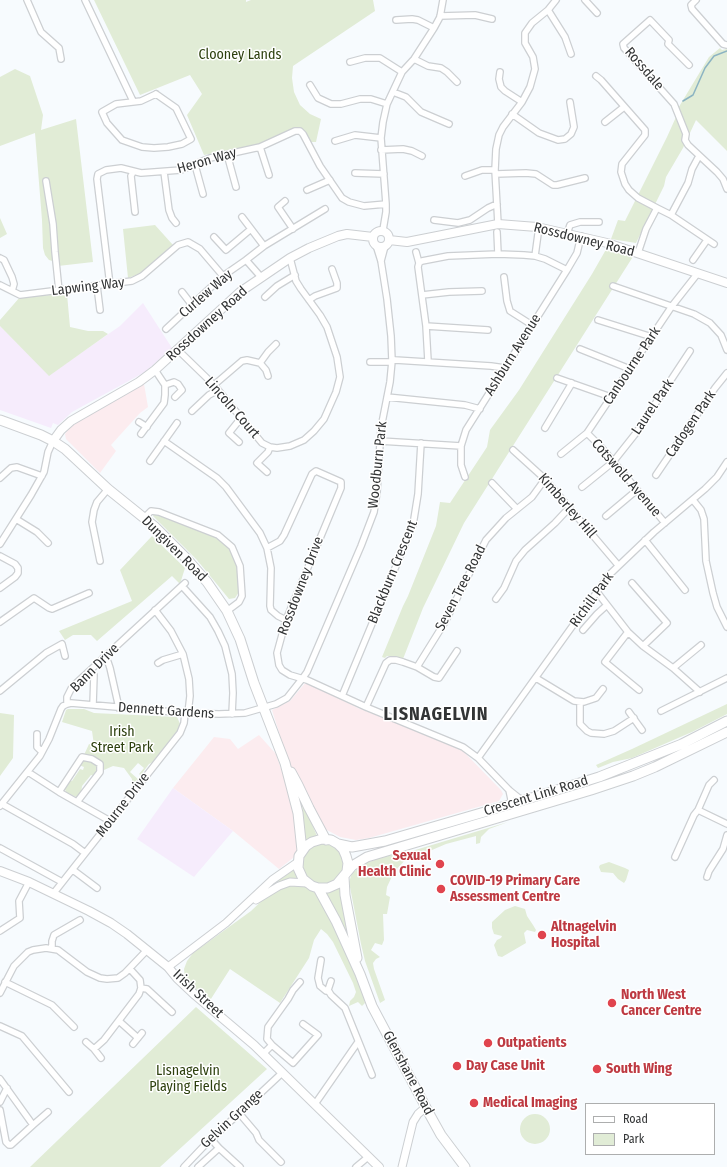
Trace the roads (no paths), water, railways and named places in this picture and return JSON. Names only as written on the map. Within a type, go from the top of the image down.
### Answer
[{"type":"highway","name":"Dungiven Road","points":[[0,420],[53,441],[73,456],[108,489],[144,518],[194,566],[207,582],[227,611],[240,639],[254,683],[285,763],[298,813],[302,851]]},
{"type":"highway","name":"Crescent Link Road","points":[[338,844],[352,847],[384,841],[599,777],[682,744],[727,721]]},
{"type":"highway","name":"Crescent Link Road","points":[[345,874],[352,866],[367,857],[378,853],[591,790],[642,773],[727,732]]},
{"type":"highway","name":"Dungiven Road","points":[[285,763],[326,840]]},
{"type":"highway","points":[[326,840],[338,844],[343,849],[348,864],[341,881],[328,888],[318,888],[307,883],[300,873],[298,862],[302,851],[312,842],[326,840]]},
{"type":"highway","name":"Glenshane Road","points":[[345,874],[345,895],[360,974]]},
{"type":"highway","name":"Glenshane Road","points":[[318,888],[336,921],[360,974],[372,1006],[441,1135],[465,1167]]},
{"type":"main road","name":"Rossdowney Road","points":[[387,243],[407,242],[497,228],[537,227],[581,236],[638,253],[727,283]]},
{"type":"main road","points":[[383,230],[387,233],[387,243],[381,247],[375,241],[378,231],[383,230]]},
{"type":"main road","name":"Rossdowney Road","points":[[53,441],[61,430],[72,421],[139,382],[155,370],[240,292],[290,258],[309,248],[338,236],[347,234],[375,241]]},
{"type":"main road","name":"Irish Street","points":[[0,871],[29,882],[111,923],[147,950],[168,967],[195,995],[263,1054],[379,1167]]},
{"type":"street","points":[[28,0],[41,32],[59,48],[61,59]]},
{"type":"street","points":[[85,0],[133,101]]},
{"type":"street","points":[[383,230],[386,204],[380,138],[382,122],[387,104],[402,72],[414,59],[440,17],[443,0]]},
{"type":"street","points":[[498,254],[495,172],[496,149],[499,135],[512,114],[522,102],[530,87],[535,69],[534,57],[525,43],[525,33],[532,22],[556,0]]},
{"type":"street","points":[[585,0],[597,13]]},
{"type":"street","points":[[696,0],[691,5],[691,8],[723,44],[727,45]]},
{"type":"street","points":[[549,5],[565,37],[571,54]]},
{"type":"street","points":[[440,17],[475,15],[492,18]]},
{"type":"street","points":[[396,20],[418,20],[434,28]]},
{"type":"street","name":"Rossdale","points":[[689,65],[668,44],[669,40],[650,20],[624,44],[624,48],[674,104],[686,134],[685,140],[688,145],[717,172],[723,179],[727,189]]},
{"type":"street","points":[[350,62],[365,58],[380,58],[402,72]]},
{"type":"street","points":[[414,59],[428,66],[440,68],[447,72],[457,82]]},
{"type":"street","points":[[500,72],[499,79],[501,86],[505,91],[522,102]]},
{"type":"street","points":[[596,76],[644,130],[645,135],[622,164],[621,172],[625,184],[629,190],[638,198],[670,214],[714,244]]},
{"type":"street","points":[[310,85],[318,98],[331,104],[341,104],[360,99],[371,99],[387,104]]},
{"type":"street","points":[[393,92],[406,97],[421,112],[449,124]]},
{"type":"street","points":[[156,94],[176,108],[190,138],[182,144],[154,148],[137,146],[122,140],[107,123],[102,112],[116,104],[133,101],[141,101],[156,94]]},
{"type":"street","points":[[512,114],[539,133],[554,139],[565,139],[571,134],[574,127],[570,102]]},
{"type":"street","points":[[605,122],[624,107]]},
{"type":"street","name":"Heron Way","points":[[110,285],[97,178],[98,174],[112,168],[121,168],[141,173],[181,170],[210,158],[260,147],[295,131],[300,131],[320,166],[342,198],[349,202],[364,206],[386,204]]},
{"type":"street","points":[[335,142],[356,135],[380,138]]},
{"type":"street","points":[[260,147],[269,175]]},
{"type":"street","points":[[381,150],[412,150],[422,156]]},
{"type":"street","points":[[227,154],[236,187]]},
{"type":"street","points":[[670,214],[688,182],[692,169],[699,156]]},
{"type":"street","points":[[194,165],[203,194]]},
{"type":"street","points":[[464,176],[482,170],[536,174],[553,185],[585,178]]},
{"type":"street","points":[[133,172],[135,212]]},
{"type":"street","points":[[164,172],[169,210],[176,223]]},
{"type":"street","points":[[355,173],[384,174]]},
{"type":"street","points":[[307,190],[330,180]]},
{"type":"street","points":[[46,181],[53,224],[59,291]]},
{"type":"street","points":[[285,202],[278,207],[293,229]]},
{"type":"street","points":[[434,220],[458,223],[470,220],[497,204]]},
{"type":"street","points":[[638,253],[646,229],[657,208]]},
{"type":"street","name":"Curlew Way","points":[[166,329],[224,276],[264,246],[326,209]]},
{"type":"street","points":[[242,217],[264,246]]},
{"type":"street","points":[[567,234],[570,226],[580,222],[598,222]]},
{"type":"street","points":[[214,237],[226,250],[251,229]]},
{"type":"street","points":[[535,256],[538,234]]},
{"type":"street","name":"Ashburn Avenue","points":[[465,477],[460,465],[461,446],[466,430],[567,270],[576,253],[581,236]]},
{"type":"street","points":[[693,260],[707,240]]},
{"type":"street","name":"Woodburn Park","points":[[264,707],[276,704],[287,698],[307,672],[374,512],[381,428],[388,397],[392,361],[389,317],[380,261],[375,241]]},
{"type":"street","name":"Lapwing Way","points":[[12,291],[20,294],[59,291],[132,281],[137,279],[178,245],[188,242],[200,249],[224,276]]},
{"type":"street","name":"Woodburn Park","points":[[380,261],[387,243]]},
{"type":"street","points":[[416,252],[419,263],[418,267],[426,326],[428,361]]},
{"type":"street","points":[[419,263],[426,260],[448,256],[498,254],[535,256],[545,259],[567,270]]},
{"type":"street","points":[[0,258],[4,260],[14,284],[12,291],[1,288]]},
{"type":"street","name":"Lincoln Court","points":[[178,350],[214,385],[262,443],[270,447],[277,448],[290,446],[304,440],[324,419],[331,405],[340,377],[337,357],[328,331],[320,315],[301,289],[290,258]]},
{"type":"street","points":[[246,260],[261,277]]},
{"type":"street","points":[[309,300],[315,296],[337,288],[337,283],[332,268]]},
{"type":"street","name":"Canbourne Park","points":[[561,454],[587,433],[672,306],[698,273]]},
{"type":"street","points":[[265,297],[277,286],[295,275]]},
{"type":"street","points":[[504,277],[507,301],[510,311],[532,325]]},
{"type":"street","points":[[97,286],[100,310]]},
{"type":"street","points":[[613,286],[694,314],[710,323],[720,335],[727,350]]},
{"type":"street","points":[[422,295],[482,291]]},
{"type":"street","points":[[182,292],[192,305]]},
{"type":"street","points":[[598,320],[652,337]]},
{"type":"street","points":[[426,326],[488,330]]},
{"type":"street","points":[[260,363],[276,344]]},
{"type":"street","points":[[580,349],[630,369]]},
{"type":"street","name":"Laurel Park","points":[[582,487],[613,462],[636,433],[690,350]]},
{"type":"street","points":[[214,385],[242,361],[247,360],[260,363],[266,370],[268,376]]},
{"type":"street","points":[[370,362],[395,360],[428,361],[505,368]]},
{"type":"street","points":[[141,434],[164,403],[166,395],[165,385],[155,370]]},
{"type":"street","name":"Cadogen Park","points":[[656,475],[715,388],[727,373]]},
{"type":"street","points":[[557,378],[611,398]]},
{"type":"street","points":[[165,385],[174,382],[178,384],[182,390],[175,397]]},
{"type":"street","points":[[544,428],[572,383]]},
{"type":"street","points":[[192,411],[209,395],[218,390]]},
{"type":"street","points":[[388,397],[465,404],[480,409]]},
{"type":"street","points":[[239,442],[229,433],[242,418]]},
{"type":"street","points":[[139,422],[147,427]]},
{"type":"street","points":[[150,461],[177,423]]},
{"type":"street","name":"Cotswold Avenue","points":[[587,433],[638,490],[665,523]]},
{"type":"street","points":[[0,544],[42,476],[48,450],[53,441]]},
{"type":"street","points":[[164,441],[217,478],[226,487],[260,533],[267,548],[271,568],[271,610],[286,620]]},
{"type":"street","points":[[380,441],[461,446]]},
{"type":"street","name":"Blackburn Crescent","points":[[342,696],[413,525],[417,506],[421,443]]},
{"type":"street","points":[[267,472],[257,463],[268,452],[270,447]]},
{"type":"street","name":"Kimberley Hill","points":[[513,450],[545,479],[618,565]]},
{"type":"street","name":"Richill Park","points":[[478,758],[608,575],[711,483],[727,462]]},
{"type":"street","points":[[0,478],[11,468],[17,467],[42,476]]},
{"type":"street","name":"Rossdowney Drive","points":[[267,548],[280,541],[284,535],[312,474],[316,471],[342,482],[341,488],[286,620],[277,653],[279,665],[282,670],[302,679],[366,707],[463,746],[478,758],[508,790]]},
{"type":"street","name":"Seven Tree Road","points":[[417,667],[445,622],[486,540],[506,518],[532,497],[545,479]]},
{"type":"street","points":[[492,483],[517,509]]},
{"type":"street","points":[[100,561],[94,532],[93,516],[97,502],[108,489]]},
{"type":"street","points":[[606,516],[638,490]]},
{"type":"street","points":[[693,500],[701,510],[704,519],[706,561],[717,607],[727,627]]},
{"type":"street","points":[[496,599],[504,588],[511,570],[525,550],[569,508]]},
{"type":"street","points":[[144,518],[151,511],[159,512],[218,535],[232,547],[240,566],[242,596],[239,602],[227,611]]},
{"type":"street","points":[[16,519],[37,532],[48,543]]},
{"type":"street","points":[[646,540],[685,590]]},
{"type":"street","points":[[0,556],[15,564],[18,568],[18,573],[0,588]]},
{"type":"street","points":[[632,583],[668,623],[643,646]]},
{"type":"street","name":"Bann Drive","points":[[1,805],[42,752],[52,733],[61,709],[67,704],[67,697],[72,687],[183,584],[210,617],[225,646],[232,674],[232,714]]},
{"type":"street","points":[[597,592],[628,632],[700,692]]},
{"type":"street","points":[[0,622],[34,598],[49,608],[52,608],[89,593]]},
{"type":"street","points":[[583,630],[596,614],[607,605]]},
{"type":"street","name":"Mourne Drive","points":[[54,894],[180,733],[184,723],[190,696],[189,679],[183,654],[171,631],[155,610]]},
{"type":"street","points":[[628,632],[605,662],[639,690]]},
{"type":"street","points":[[0,691],[46,653],[62,644],[65,656]]},
{"type":"street","points":[[673,668],[701,645]]},
{"type":"street","points":[[366,707],[372,697],[386,663],[390,660],[396,660],[417,667],[434,677],[439,678],[457,651]]},
{"type":"street","points":[[158,663],[162,660],[183,654]]},
{"type":"street","points":[[103,658],[108,662],[110,668],[118,708]]},
{"type":"street","points":[[90,670],[94,675],[93,705]]},
{"type":"street","points":[[536,678],[574,701],[580,702],[596,698],[603,689]]},
{"type":"street","points":[[661,711],[727,678]]},
{"type":"street","points":[[580,702],[580,724],[586,731],[591,733],[604,734],[634,718]]},
{"type":"street","name":"Dennett Gardens","points":[[67,704],[187,713],[232,714],[245,713],[264,707]]},
{"type":"street","points":[[628,712],[642,730]]},
{"type":"street","points":[[37,734],[36,746],[42,752]]},
{"type":"street","points":[[59,792],[82,757],[92,759],[100,764],[100,772],[77,802]]},
{"type":"street","points":[[28,772],[59,792],[110,821]]},
{"type":"street","points":[[675,857],[694,815],[714,780]]},
{"type":"street","points":[[508,790],[519,798],[525,800]]},
{"type":"street","points":[[508,790],[512,804],[521,811]]},
{"type":"street","points":[[1,805],[73,844],[85,853]]},
{"type":"street","points":[[698,810],[727,824]]},
{"type":"street","points":[[707,877],[709,870],[723,849],[727,835]]},
{"type":"street","points":[[0,848],[62,882]]},
{"type":"street","points":[[168,967],[226,923],[272,880],[298,862]]},
{"type":"street","points":[[73,870],[97,888]]},
{"type":"street","points":[[0,931],[20,918],[19,901],[29,882]]},
{"type":"street","points":[[243,907],[279,886],[290,882],[307,883]]},
{"type":"street","points":[[52,948],[54,935],[80,920]]},
{"type":"street","points":[[0,993],[14,966],[28,952],[39,948],[52,948],[58,950],[87,972],[106,980],[118,978],[130,969],[147,950]]},
{"type":"street","points":[[321,960],[318,978],[320,986],[326,992],[328,990]]},
{"type":"street","points":[[94,1049],[104,1040],[139,994],[141,988],[140,980],[130,969]]},
{"type":"street","points":[[331,981],[328,990],[331,996],[345,1008],[372,1075]]},
{"type":"street","points":[[5,982],[52,1005],[74,1027]]},
{"type":"street","points":[[300,982],[268,1027],[267,1039],[292,1063],[318,1036],[303,1024]]},
{"type":"street","points":[[141,988],[147,989],[172,1012]]},
{"type":"street","points":[[119,1021],[140,1036],[133,1044]]},
{"type":"street","points":[[0,1026],[22,1036],[70,1092]]},
{"type":"street","points":[[86,1042],[101,1058]]},
{"type":"street","points":[[314,1104],[358,1042]]},
{"type":"street","points":[[263,1054],[272,1045]]},
{"type":"street","name":"Gelvin Grange","points":[[184,1167],[211,1139],[282,1073]]},
{"type":"street","points":[[0,1079],[33,1125]]},
{"type":"street","points":[[0,1102],[6,1088]]},
{"type":"street","points":[[402,1167],[418,1108],[419,1094]]},
{"type":"street","points":[[415,1117],[426,1107]]},
{"type":"street","points":[[0,1110],[5,1141],[9,1145],[11,1145],[48,1112]]},
{"type":"street","points":[[239,1113],[256,1133],[259,1140],[281,1162]]},
{"type":"street","points":[[211,1139],[240,1167]]},
{"type":"street","points":[[198,1167],[220,1148]]},
{"type":"street","points":[[356,1167],[368,1156]]},
{"type":"waterway","points":[[683,101],[693,95],[705,68],[714,56],[727,51]]},
{"type":"place","name":"Sexual Health Clinic","points":[[440,864]]},
{"type":"place","name":"COVID-19 Primary Care Assessment Centre","points":[[441,889]]},
{"type":"place","name":"Altnagelvin Hospital","points":[[542,935]]},
{"type":"place","name":"North West Cancer Centre","points":[[612,1003]]},
{"type":"place","name":"Outpatients","points":[[488,1043]]},
{"type":"place","name":"Day Case Unit","points":[[457,1066]]},
{"type":"place","name":"South Wing","points":[[597,1069]]},
{"type":"place","name":"Medical Imaging","points":[[474,1103]]},
{"type":"district","name":"LISNAGELVIN","points":[[436,715]]},
{"type":"park label","name":"Clooney Lands","points":[[240,55]]},
{"type":"park label","name":"Irish Street Park","points":[[122,740]]},
{"type":"park label","name":"Lisnagelvin Playing Fields","points":[[188,1080]]}]
